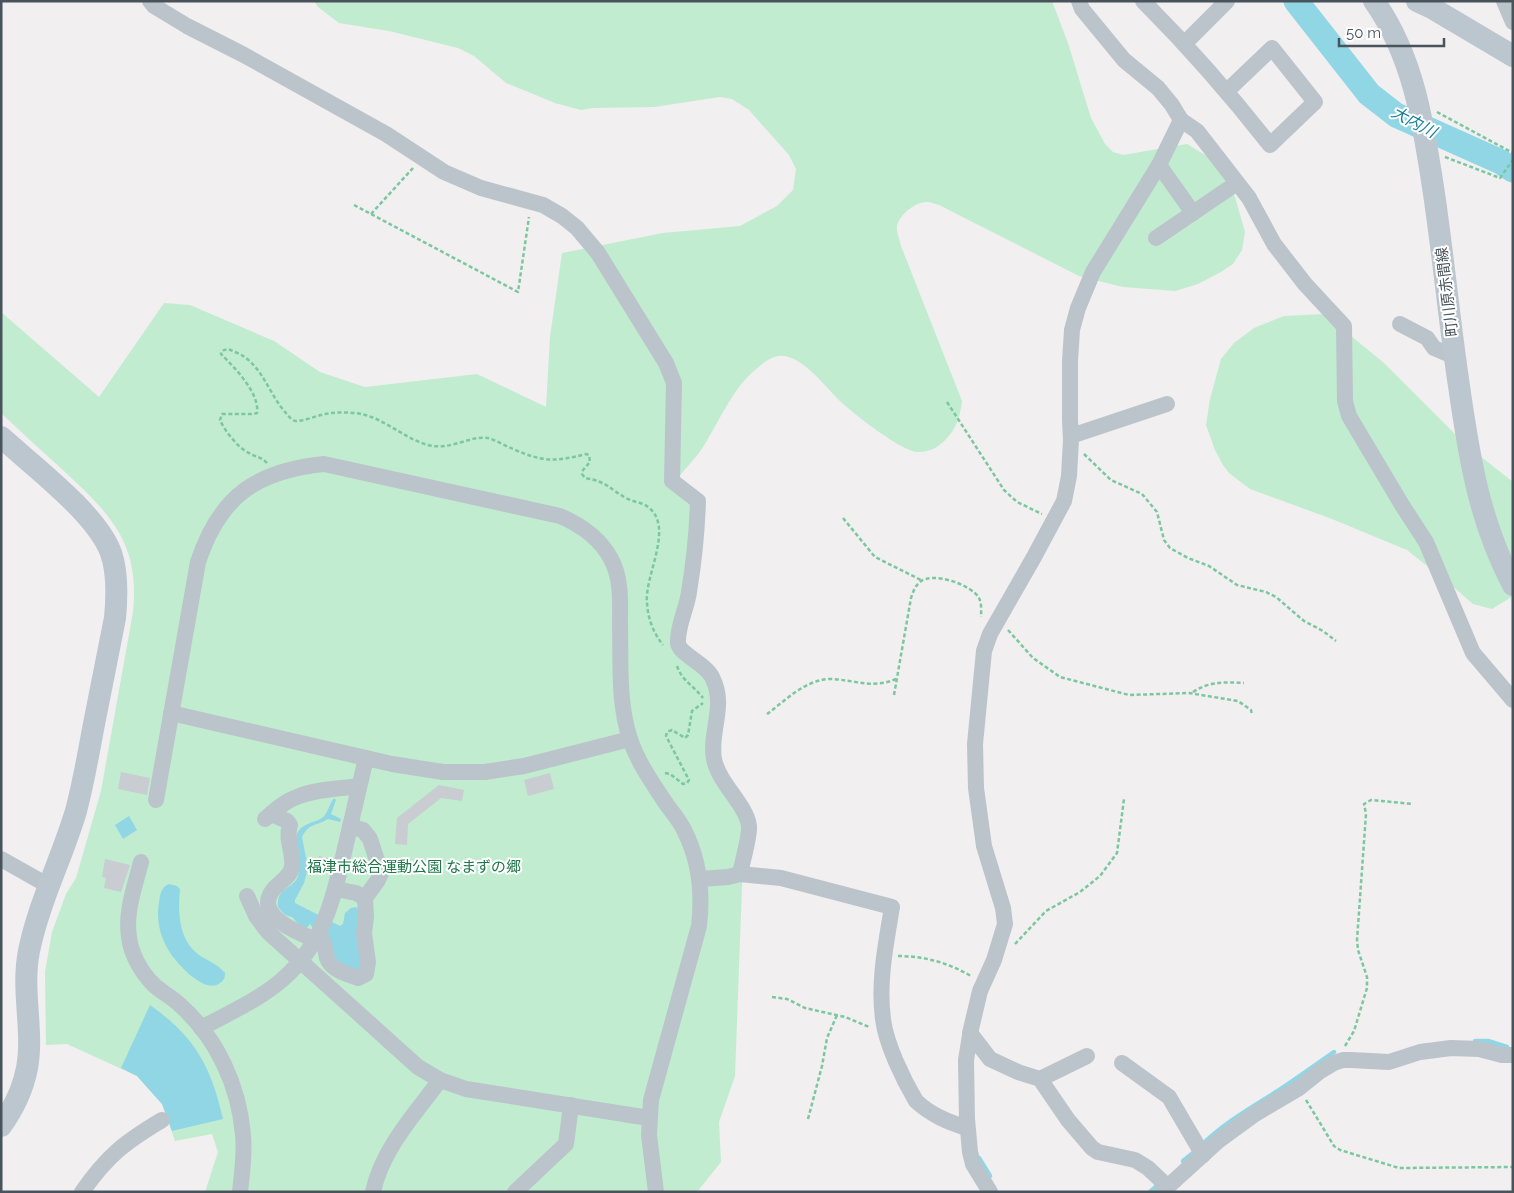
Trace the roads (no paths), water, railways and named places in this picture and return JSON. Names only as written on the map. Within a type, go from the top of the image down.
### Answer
[{"type":"street","points":[[150,1],[154,6],[187,26],[386,134],[444,172],[481,188],[543,205],[577,228],[598,253],[666,362],[674,383],[672,481],[698,501],[697,529],[689,594],[678,645],[682,652],[702,664],[712,677],[717,692],[719,710],[713,747],[714,759],[717,770],[744,812],[749,826],[740,874]]},
{"type":"street","points":[[1079,1],[1082,8],[1124,60],[1158,88],[1181,120],[1197,131],[1248,198],[1274,244],[1305,284],[1344,326],[1345,401],[1349,416],[1402,506],[1426,542],[1473,653],[1513,700]]},
{"type":"street","points":[[1143,1],[1185,43],[1227,91],[1270,145],[1315,102],[1272,48],[1227,91]]},
{"type":"street","points":[[1185,43],[1227,1]]},
{"type":"street","points":[[1417,1],[1513,56]]},
{"type":"street","points":[[1504,1],[1513,22]]},
{"type":"street","name":"町川原赤間線","points":[[1381,3],[1411,76],[1420,107],[1439,225],[1468,450],[1480,504],[1495,548],[1513,585]]},
{"type":"street","points":[[990,1192],[973,1164],[970,1152],[967,1128],[966,1060],[980,991],[994,960],[1004,924],[1003,908],[984,846],[976,788],[976,744],[984,651],[989,624],[1055,519],[1064,501],[1069,476],[1071,438],[1070,361],[1072,330],[1078,308],[1093,272],[1159,165],[1181,120]]},
{"type":"street","points":[[1159,165],[1193,212]]},
{"type":"street","points":[[1156,238],[1237,183]]},
{"type":"street","points":[[1400,324],[1427,338],[1434,348],[1455,357]]},
{"type":"street","points":[[1071,438],[1167,404]]},
{"type":"street","points":[[1,437],[83,511],[99,531],[111,553],[116,576],[117,597],[115,618],[76,812],[35,926],[25,979],[29,1042],[27,1067],[20,1093],[1,1126]]},
{"type":"street","points":[[156,800],[198,562],[215,522],[228,505],[257,482],[286,470],[324,464],[560,516],[579,525],[597,540],[611,558],[617,574],[620,596],[623,710],[630,739],[645,772],[684,829],[695,854],[700,879],[701,904],[699,926],[654,1085],[649,1118],[648,1135],[656,1192]]},
{"type":"street","points":[[171,713],[415,769],[443,772],[485,772],[524,766],[630,739]]},
{"type":"street","points":[[201,1028],[267,992],[301,962],[317,938],[328,915],[336,889],[366,758]]},
{"type":"street","points":[[350,826],[366,832],[381,873],[365,898],[366,918],[364,933],[368,962],[366,974],[358,978],[334,968],[328,960],[324,940],[302,935],[277,920],[269,911],[267,905],[270,895],[290,872],[292,865],[287,834],[290,825],[287,821],[268,817],[286,802],[308,793],[359,786]]},
{"type":"street","points":[[1,859],[49,886]]},
{"type":"street","points":[[141,862],[129,919],[129,938],[134,955],[153,985],[180,1005],[201,1028],[215,1046],[225,1065],[234,1087],[240,1112],[244,1156],[240,1192]]},
{"type":"street","points":[[700,879],[740,874],[781,878],[892,907],[882,971],[884,1025],[892,1048],[916,1101],[943,1120],[967,1128]]},
{"type":"street","points":[[336,889],[356,893],[365,898]]},
{"type":"street","points":[[247,896],[256,916],[268,932],[418,1067],[440,1080],[466,1089],[649,1118]]},
{"type":"street","points":[[970,1033],[990,1059],[1018,1072],[1040,1079],[1068,1120],[1092,1148],[1098,1152],[1135,1160],[1148,1168],[1165,1189],[1218,1141],[1255,1114],[1299,1088],[1334,1063],[1343,1060],[1389,1062],[1420,1052],[1451,1048],[1479,1049],[1513,1056]]},
{"type":"street","points":[[1040,1079],[1087,1056]]},
{"type":"street","points":[[1122,1063],[1169,1097],[1203,1155]]},
{"type":"street","points":[[373,1192],[379,1170],[390,1150],[440,1080]]},
{"type":"street","points":[[515,1192],[566,1144],[572,1105]]},
{"type":"street","points":[[82,1192],[102,1164],[117,1150],[162,1120]]},
{"type":"water","points":[[334,798],[336,800],[331,814],[341,819],[340,822],[328,819],[310,827],[302,837],[308,868],[295,903],[340,926],[343,924],[345,913],[351,908],[356,907],[361,913],[363,960],[359,972],[341,965],[310,924],[307,928],[301,927],[292,917],[285,915],[278,907],[278,900],[282,892],[293,884],[298,876],[299,866],[296,838],[299,830],[324,816]]},
{"type":"water","points":[[129,816],[137,830],[123,839],[115,825]]},
{"type":"water","points":[[169,884],[180,889],[181,925],[183,933],[192,949],[225,973],[224,979],[214,986],[199,982],[185,970],[173,957],[163,940],[158,909],[161,892]]},
{"type":"water","points":[[150,1005],[179,1029],[199,1054],[213,1083],[223,1119],[172,1131],[162,1104],[137,1076],[121,1068]]},
{"type":"waterway","name":"大内川","points":[[1296,1],[1369,94],[1396,115],[1501,162],[1513,170]]},
{"type":"waterway","points":[[1475,1041],[1488,1041],[1507,1047]]},
{"type":"waterway","points":[[1204,1143],[1230,1122],[1334,1052]]},
{"type":"waterway","points":[[1183,1161],[1193,1153]]},
{"type":"waterway","points":[[979,1158],[990,1176]]},
{"type":"waterway","points":[[1150,1192],[1159,1184]]},
{"type":"park label","name":"福津市総合運動公園 なまずの郷","points":[[414,867]]}]
